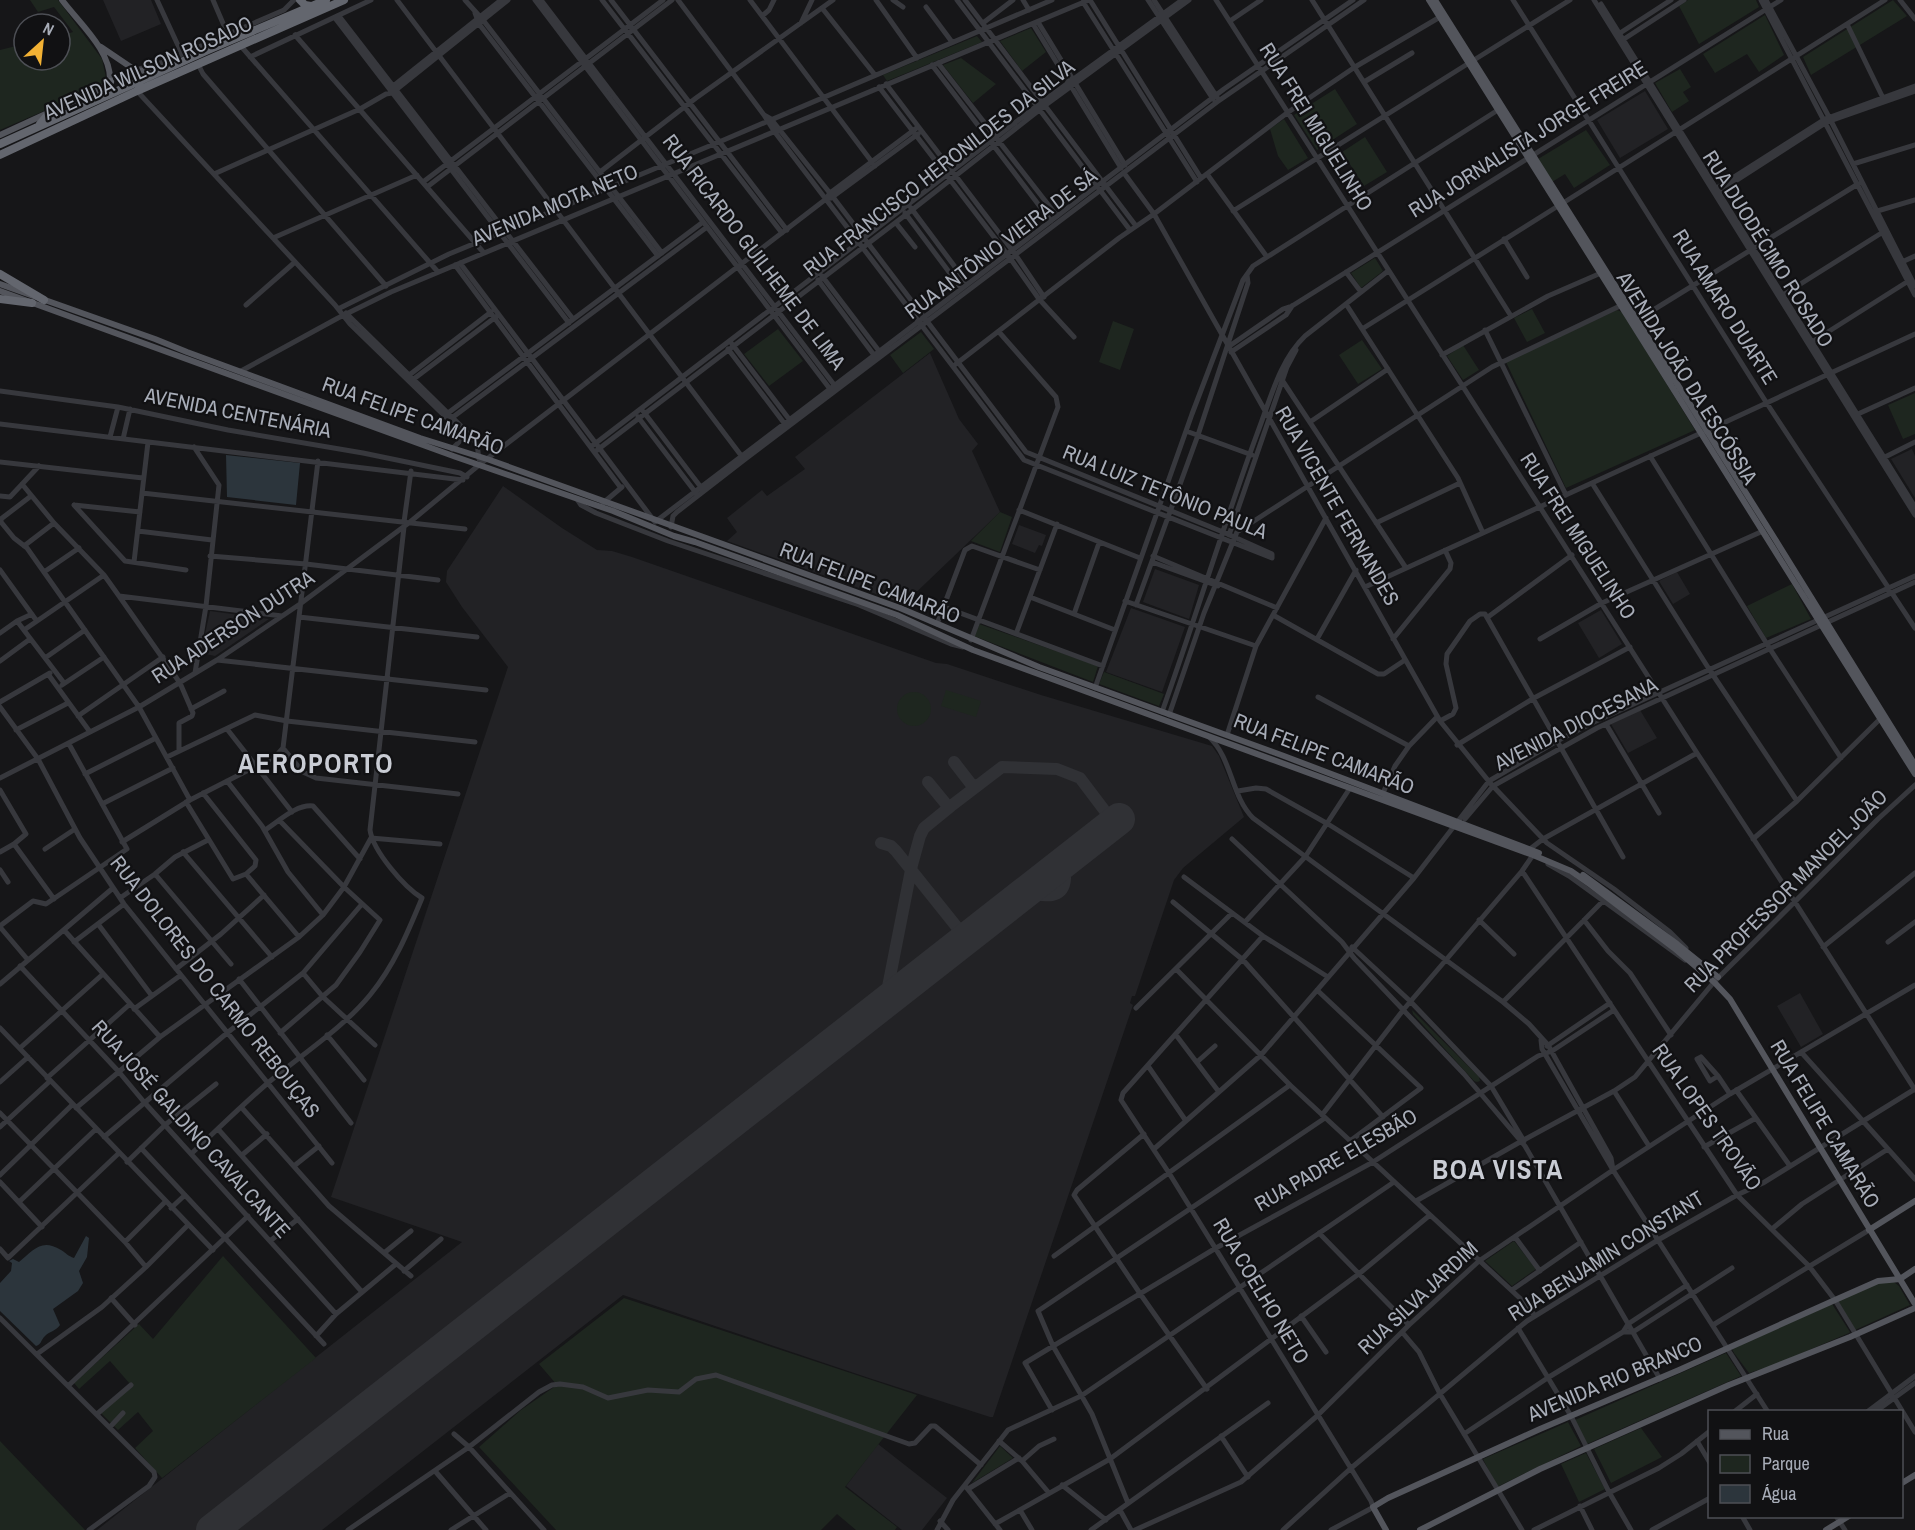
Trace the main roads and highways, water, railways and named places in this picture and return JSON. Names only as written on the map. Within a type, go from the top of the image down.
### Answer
[{"type":"highway","points":[[300,0],[304,5],[312,6]]},
{"type":"highway","name":"AVENIDA WILSON ROSADO","points":[[0,144],[326,0]]},
{"type":"highway","name":"AVENIDA WILSON ROSADO","points":[[0,155],[137,91],[344,0]]},
{"type":"highway","points":[[269,25],[284,10]]},
{"type":"highway","points":[[96,101],[110,82]]},
{"type":"highway","points":[[38,126],[50,112]]},
{"type":"highway","points":[[0,274],[44,300]]},
{"type":"highway","points":[[0,299],[32,303]]},
{"type":"main road","points":[[0,135],[102,88],[110,82],[110,69],[96,44],[62,0]]},
{"type":"main road","name":"AVENIDA JOÃO DA ESCÓSSIA","points":[[1429,0],[1637,320],[1763,531],[1915,765]]},
{"type":"main road","name":"AVENIDA JOÃO DA ESCÓSSIA","points":[[1436,0],[1498,110],[1531,157]]},
{"type":"main road","points":[[96,44],[135,70],[153,73],[161,71]]},
{"type":"main road","name":"AVENIDA JOÃO DA ESCÓSSIA","points":[[1561,204],[1601,273],[1822,621],[1915,774]]},
{"type":"main road","name":"RUA FELIPE CAMARÃO","points":[[0,285],[479,457],[483,464],[603,503],[900,608],[971,640],[1053,672],[1334,774],[1381,796],[1562,862],[1675,946],[1716,980],[1730,999],[1915,1306]]},
{"type":"main road","name":"RUA FELIPE CAMARÃO","points":[[0,291],[123,337],[483,464],[914,623],[971,649],[1350,788],[1393,797],[1457,824]]},
{"type":"main road","points":[[123,337],[118,332],[120,328],[155,339]]},
{"type":"main road","points":[[273,390],[283,392],[282,386]]},
{"type":"main road","points":[[307,402],[305,400],[307,398],[316,398]]},
{"type":"main road","points":[[637,522],[666,532],[671,527]]},
{"type":"main road","points":[[914,623],[935,630],[937,624]]},
{"type":"main road","points":[[960,643],[953,639],[954,634],[971,640]]},
{"type":"main road","points":[[1045,676],[1038,672],[1039,670],[1053,672]]},
{"type":"main road","points":[[1281,762],[1307,767],[1300,762]]},
{"type":"main road","points":[[1323,778],[1316,774],[1317,770],[1334,774]]},
{"type":"main road","name":"RUA FELIPE CAMARÃO","points":[[1531,852],[1572,870]]},
{"type":"main road","points":[[1869,1230],[1915,1201]]},
{"type":"main road","name":"AVENIDA RIO BRANCO","points":[[1373,1504],[1660,1379],[1834,1300],[1878,1281],[1900,1279],[1915,1269]]},
{"type":"main road","points":[[1420,1530],[1498,1489],[1587,1448],[1747,1378],[1855,1335],[1915,1306]]},
{"type":"main road","name":"RUA COELHO NETO","points":[[1373,1504],[1386,1530]]},
{"type":"main road","name":"RUA COELHO NETO","points":[[1373,1504],[1391,1530]]},
{"type":"main road","points":[[1826,1530],[1838,1519]]},
{"type":"water","points":[[226,455],[300,463],[296,505],[227,497]]},
{"type":"water","points":[[86,1236],[89,1238],[87,1257],[79,1271],[83,1283],[78,1291],[53,1309],[60,1325],[36,1346],[0,1311],[0,1283],[11,1271],[12,1263],[9,1261],[13,1259],[19,1262],[43,1245],[54,1247],[74,1258]]},
{"type":"district","name":"AEROPORTO","points":[[316,764]]},
{"type":"district","name":"BOA VISTA","points":[[1498,1170]]}]
